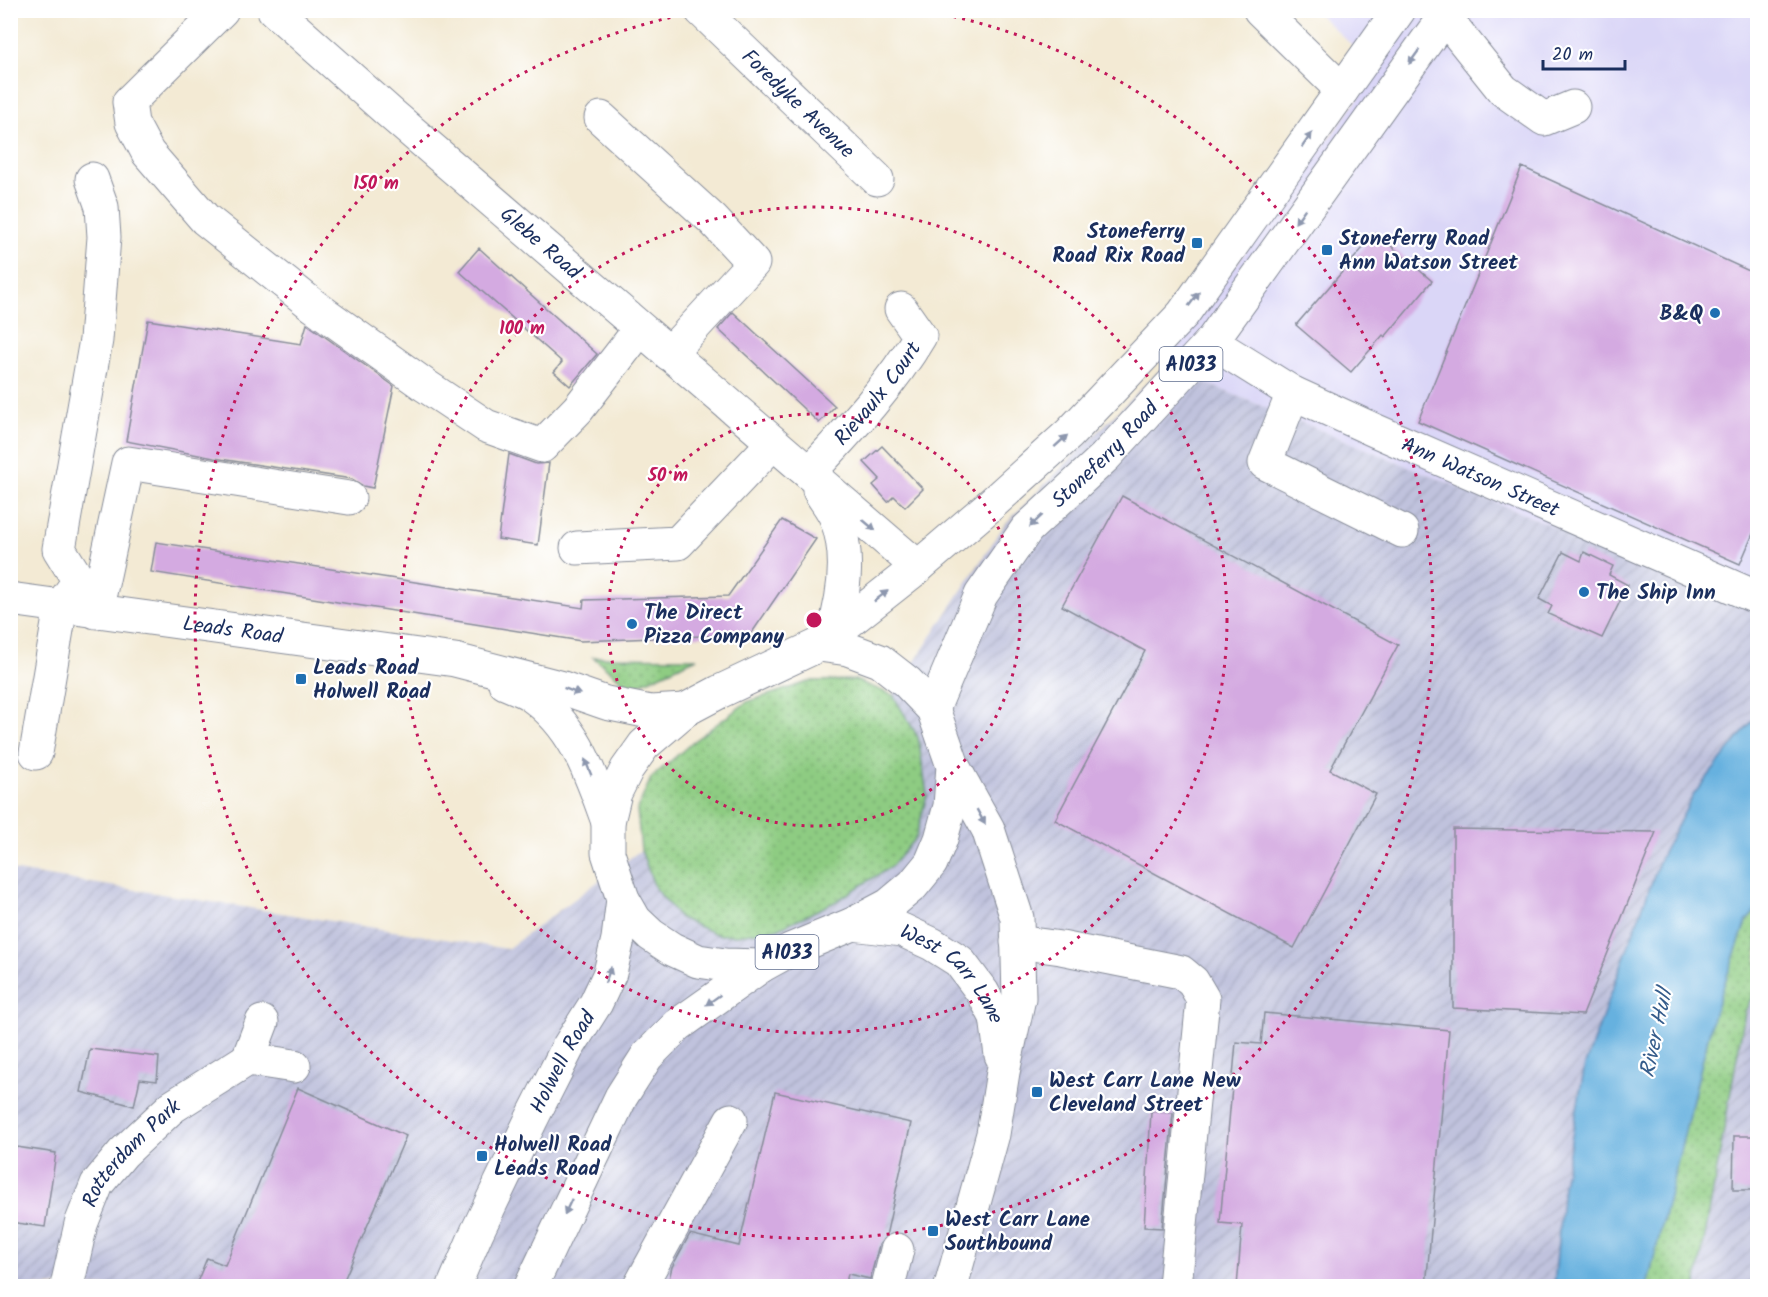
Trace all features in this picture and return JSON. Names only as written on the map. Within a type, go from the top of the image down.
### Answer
[{"type":"main road","points":[[222,10],[129,102],[132,123],[148,153],[205,219],[280,280],[426,386],[486,426],[542,446],[578,409],[640,329]]},
{"type":"main road","name":"Glebe Road","points":[[274,10],[640,329],[918,567]]},
{"type":"main road","points":[[1260,10],[1342,90]]},
{"type":"main road","name":"Stoneferry Road","points":[[826,639],[918,567],[987,508],[1068,434],[1183,314],[1399,10]]},
{"type":"main road","points":[[1447,13],[1503,90],[1544,119],[1573,107]]},
{"type":"main road","name":"Stoneferry Road","points":[[933,709],[981,595],[1027,530],[1105,457],[1211,342],[1447,13]]},
{"type":"main road","name":"Foredyke Avenue","points":[[718,16],[877,179]]},
{"type":"main road","points":[[601,118],[712,220],[753,263],[669,354]]},
{"type":"main road","points":[[36,753],[61,606],[79,581],[59,549],[96,340],[104,237],[102,207],[92,179]]},
{"type":"main road","name":"Rievaulx Court","points":[[809,473],[883,390],[903,365],[920,336],[902,309]]},
{"type":"main road","name":"Ann Watson Street","points":[[1211,342],[1293,393],[1758,598]]},
{"type":"main road","points":[[1293,393],[1265,464],[1402,531]]},
{"type":"main road","points":[[577,548],[678,543],[773,443]]},
{"type":"main road","points":[[96,612],[128,463],[349,498]]},
{"type":"main road","name":"Glebe Road","points":[[809,473],[836,518],[845,551],[842,602],[826,639]]},
{"type":"main road","name":"Leads Road","points":[[10,599],[455,660],[563,688],[606,703],[650,712],[685,710]]},
{"type":"main road","name":"A1033","points":[[531,1287],[621,1097],[647,1056],[678,1025],[761,966],[790,950],[853,924],[889,905],[913,885],[931,863],[941,839],[950,806],[953,766],[933,709],[906,682],[880,661],[826,639],[685,710],[644,745],[627,769],[615,793],[608,822],[608,853],[622,898],[635,920],[651,935],[672,949],[698,961],[761,966]]},
{"type":"main road","name":"Leads Road","points":[[455,660],[531,695],[567,729],[586,762],[608,822]]},
{"type":"main road","name":"West Carr Lane","points":[[951,1287],[993,1134],[1003,1072],[1019,998],[1017,918],[988,829],[953,766]]},
{"type":"main road","name":"Holwell Road","points":[[454,1287],[477,1232],[531,1120],[567,1049],[596,1003],[610,972],[618,939],[622,898]]},
{"type":"main road","name":"West Carr Lane","points":[[853,924],[902,930],[932,944],[959,962],[996,1017],[1003,1072]]},
{"type":"main road","points":[[1017,942],[1072,950],[1181,972],[1193,982],[1203,999],[1175,1287]]},
{"type":"main road","points":[[262,1022],[249,1059],[294,1066]]},
{"type":"main road","name":"Rotterdam Park","points":[[75,1283],[81,1224],[97,1184],[123,1154],[172,1107],[249,1059]]},
{"type":"main road","points":[[640,1287],[731,1120]]},
{"type":"main road","points":[[888,1287],[897,1250]]},
{"type":"shaded area","points":[[1315,11],[1757,11],[1757,610],[1164,366],[1379,70]]},
{"type":"shaded area","points":[[1164,366],[1757,610],[1757,715],[1694,794],[1585,1065],[1563,1185],[1554,1286],[11,1286],[10,870],[507,949],[641,850],[655,888],[738,935],[777,929],[835,902],[891,866],[916,838],[918,737],[893,695],[1005,524]]},
{"type":"shaded area","points":[[1757,985],[1757,1286],[1696,1286],[1745,1012]]},
{"type":"green space","points":[[593,657],[697,658],[631,688]]},
{"type":"green space","points":[[855,680],[893,695],[918,737],[927,795],[916,837],[892,866],[835,902],[777,929],[738,935],[718,935],[680,918],[655,888],[641,850],[637,810],[651,778],[695,740],[747,702],[811,681]]},
{"type":"green space","points":[[1757,909],[1757,985],[1745,1012],[1696,1286],[1647,1286],[1714,1013],[1746,922]]},
{"type":"water","name":"River Hull","points":[[1757,715],[1757,909],[1746,922],[1714,1013],[1647,1286],[1554,1286],[1563,1185],[1585,1065],[1660,859],[1694,794]]},
{"type":"building","points":[[1522,167],[1758,275],[1758,522],[1740,564],[1418,421]]},
{"type":"building","points":[[1376,233],[1432,281],[1385,337],[1383,335],[1351,372],[1296,325]]},
{"type":"building","points":[[479,248],[597,354],[570,386],[554,372],[562,362],[459,271]]},
{"type":"building","points":[[733,312],[835,406],[819,423],[718,329]]},
{"type":"building","points":[[148,320],[301,344],[307,324],[394,386],[373,488],[363,486],[352,479],[214,458],[126,441]]},
{"type":"building","points":[[882,446],[923,489],[905,507],[894,496],[888,502],[873,485],[880,479],[864,462]]},
{"type":"building","points":[[509,454],[536,464],[549,463],[538,545],[498,539]]},
{"type":"building","points":[[1122,496],[1398,645],[1330,770],[1376,794],[1294,948],[1055,820],[1145,651],[1062,606]]},
{"type":"building","points":[[782,520],[816,539],[751,634],[581,641],[151,572],[156,542],[583,608],[584,600],[728,596]]},
{"type":"building","name":"The Ship Inn","points":[[1563,552],[1581,561],[1584,552],[1613,566],[1609,575],[1628,585],[1602,638],[1548,614],[1552,606],[1539,599]]},
{"type":"building","points":[[1453,829],[1656,832],[1583,1015],[1453,1008]]},
{"type":"building","points":[[1264,1013],[1449,1030],[1426,1287],[1237,1287],[1242,1225],[1220,1223],[1236,1042],[1261,1044]]},
{"type":"building","points":[[90,1049],[159,1057],[157,1081],[140,1079],[134,1106],[81,1092]]},
{"type":"building","points":[[298,1088],[406,1136],[341,1287],[195,1287],[207,1258],[225,1265]]},
{"type":"building","points":[[775,1092],[911,1123],[886,1236],[879,1245],[870,1279],[848,1274],[845,1287],[667,1287],[672,1267],[690,1234],[739,1246]]},
{"type":"building","points":[[1151,1112],[1173,1113],[1162,1228],[1144,1227]]},
{"type":"building","points":[[1734,1136],[1758,1136],[1758,1190],[1733,1190]]},
{"type":"building","points":[[10,1146],[56,1153],[45,1227],[10,1222]]},
{"type":"place","name":"Stoneferry Road Rix Road","points":[[1197,243]]},
{"type":"place","name":"Stoneferry Road Ann Watson Street","points":[[1327,250]]},
{"type":"place","name":"B&Q","points":[[1715,313]]},
{"type":"place","name":"The Ship Inn","points":[[1584,592]]},
{"type":"place","name":"The Direct Pizza Company","points":[[632,624]]},
{"type":"place","name":"Leads Road Holwell Road","points":[[301,679]]},
{"type":"place","name":"West Carr Lane New Cleveland Street","points":[[1037,1092]]},
{"type":"place","name":"Holwell Road Leads Road","points":[[482,1156]]},
{"type":"place","name":"West Carr Lane Southbound","points":[[933,1231]]}]
